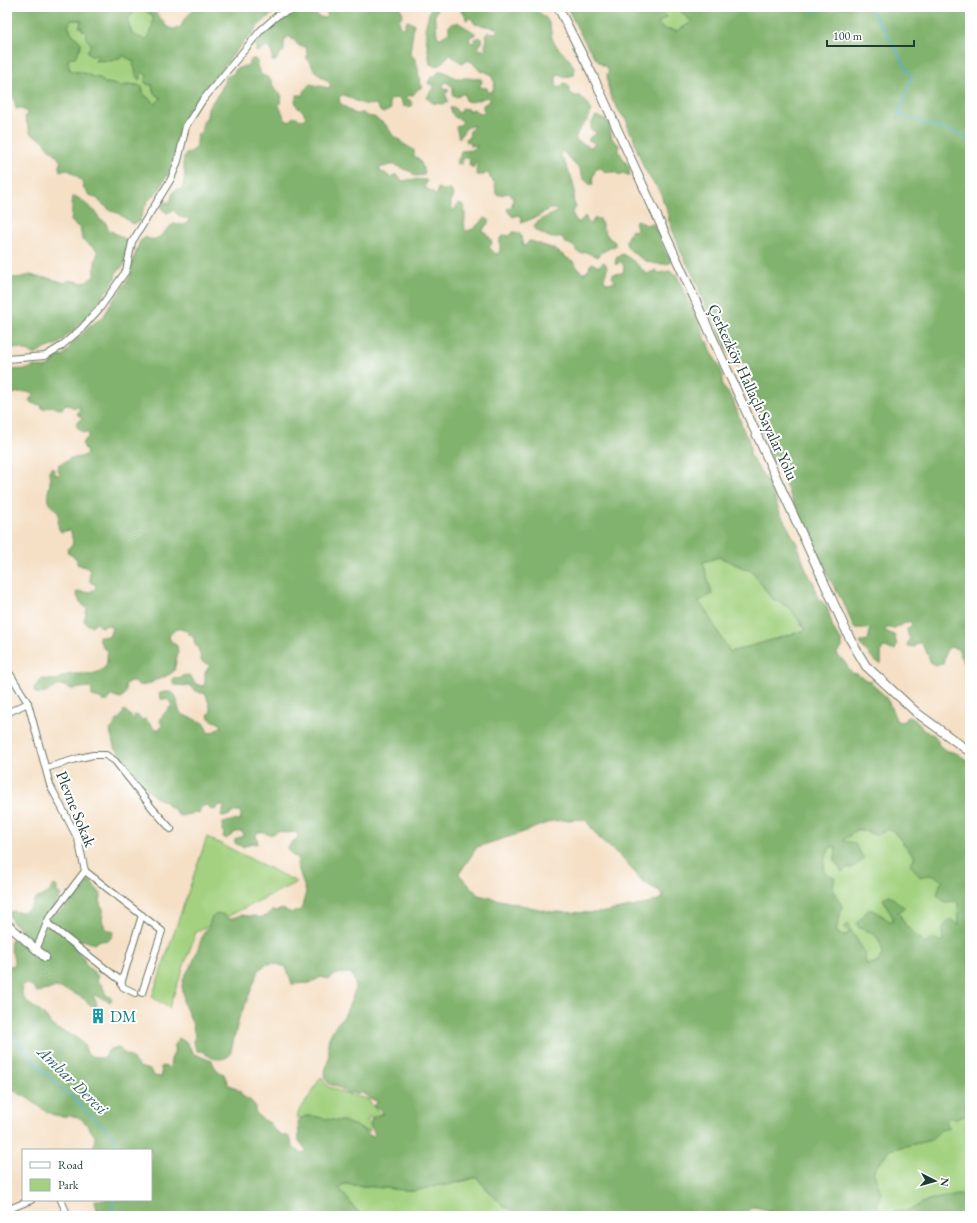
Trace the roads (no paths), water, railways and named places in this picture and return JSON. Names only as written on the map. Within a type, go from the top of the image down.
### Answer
[{"type":"main road","name":"Çerkezköy Hallaçlı Sayalar Yolu","points":[[558,7],[593,76],[840,617],[859,655],[866,666],[917,713],[970,752]]},
{"type":"main road","points":[[7,924],[45,957]]},
{"type":"street","points":[[7,359],[45,356],[60,347],[81,329],[100,308],[126,271],[132,242],[171,179],[178,161],[186,126],[202,101],[261,30],[278,14],[299,7]]},
{"type":"street","name":"Plevne Sokak","points":[[7,669],[28,703],[50,785],[78,839],[85,872],[49,918],[36,950]]},
{"type":"street","points":[[7,713],[28,703]]},
{"type":"street","points":[[46,768],[93,755],[106,755],[115,761],[171,829]]},
{"type":"street","points":[[85,872],[162,931],[142,993]]},
{"type":"street","points":[[121,984],[142,915]]},
{"type":"street","points":[[47,923],[120,980],[123,987],[135,993]]},
{"type":"street","points":[[7,1210],[29,1201]]},
{"type":"street","points":[[61,1201],[68,1216]]},
{"type":"waterway","points":[[810,7],[812,12],[831,7]]},
{"type":"waterway","points":[[868,7],[885,30],[912,78],[898,114],[963,135],[970,144]]},
{"type":"waterway","name":"Ambar Deresi","points":[[7,1028],[46,1074],[116,1138],[117,1149]]},
{"type":"waterway","name":"Ambar Deresi","points":[[111,1216],[114,1201]]},
{"type":"place","name":"DM","points":[[98,1016]]}]
